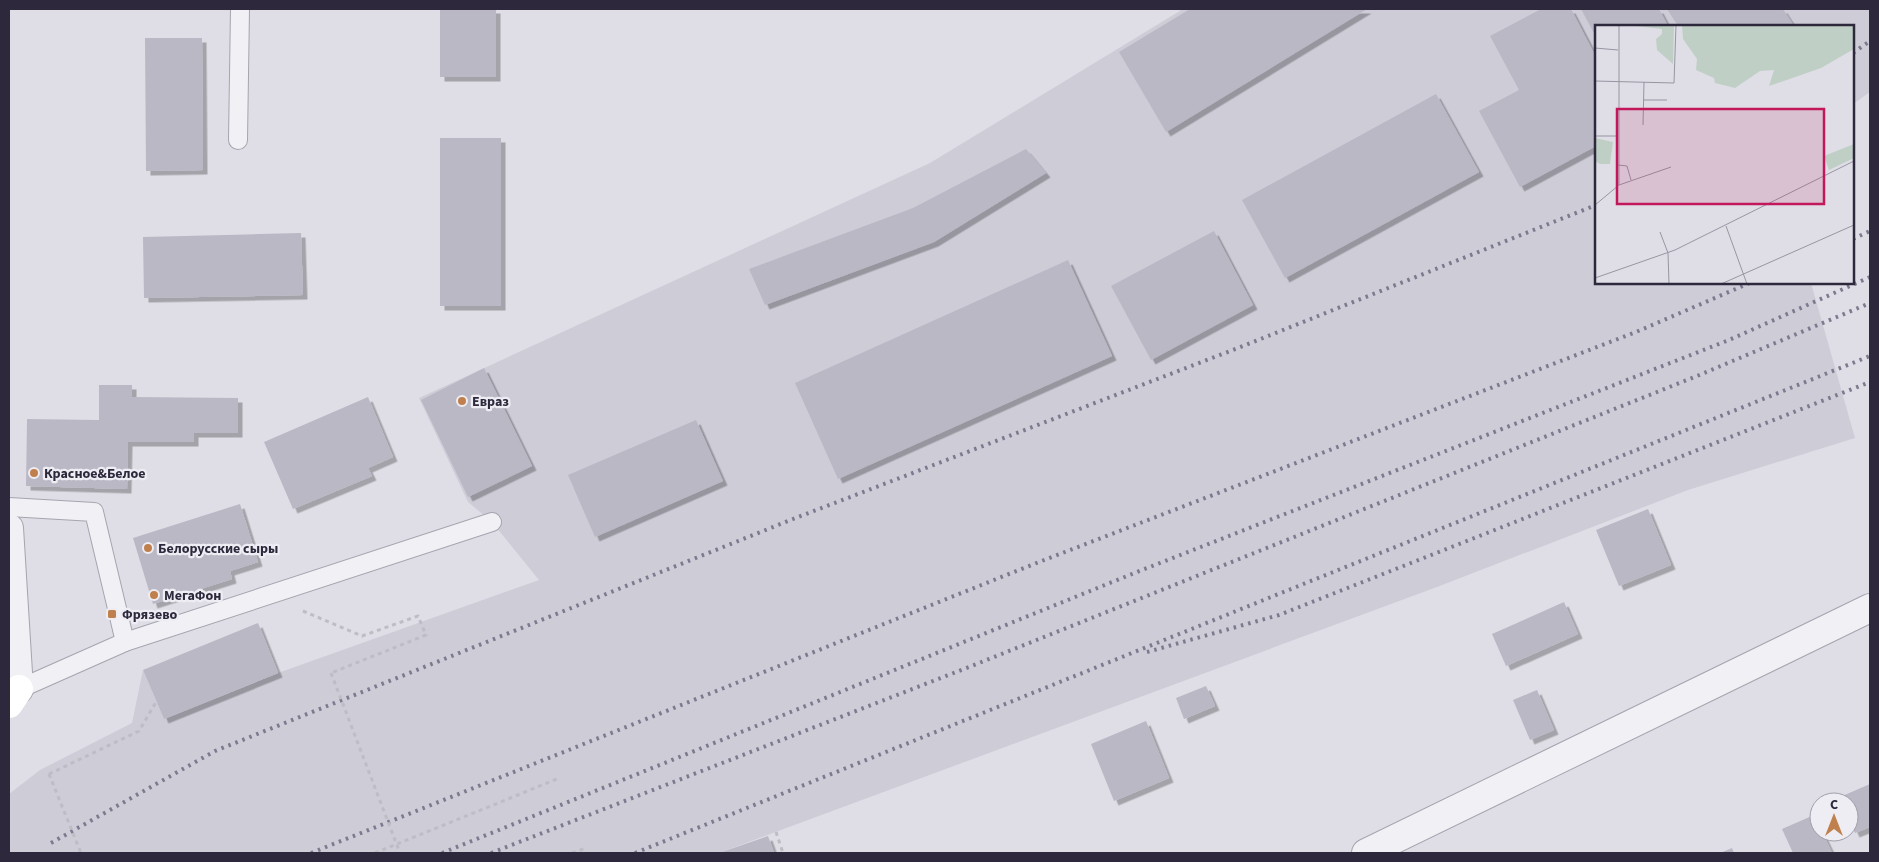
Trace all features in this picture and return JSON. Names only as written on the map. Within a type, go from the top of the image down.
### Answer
[{"type":"street","points":[[9,528],[14,696]]},
{"type":"street","points":[[1366,853],[1870,608]]},
{"type":"lane","points":[[238,140],[240,9]]},
{"type":"lane","points":[[9,507],[94,512],[125,642]]},
{"type":"lane","points":[[14,696],[125,642],[492,522]]},
{"type":"path","points":[[266,596],[362,636],[418,616],[426,635],[331,673],[400,853]]},
{"type":"path","points":[[81,853],[49,774],[139,731],[156,702]]},
{"type":"path","points":[[375,853],[557,779]]},
{"type":"path","points":[[776,832],[783,853]]},
{"type":"path","points":[[572,853],[586,848]]},
{"type":"shaded area","points":[[1183,9],[1870,9],[1870,92],[1854,103],[1854,25],[1595,25],[1595,284],[1811,284],[1855,438],[1688,490],[1437,587],[719,853],[9,853],[9,794],[40,770],[132,723],[143,670],[164,719],[278,673],[539,580],[492,522],[468,502],[419,398],[930,163]]},
{"type":"building","points":[[440,9],[496,9],[496,77],[440,77]]},
{"type":"building","points":[[1190,9],[1367,9],[1166,132],[1119,52]]},
{"type":"building","points":[[1541,9],[1571,9],[1595,55],[1595,147],[1520,187],[1479,111],[1519,90],[1490,36]]},
{"type":"building","points":[[1581,9],[1659,9],[1667,25],[1595,25],[1595,35]]},
{"type":"building","points":[[1667,9],[1783,9],[1793,25],[1677,25]]},
{"type":"building","points":[[145,38],[202,38],[203,170],[146,171]]},
{"type":"building","points":[[1436,94],[1479,172],[1285,278],[1242,200]]},
{"type":"building","points":[[440,138],[501,138],[501,306],[440,306]]},
{"type":"building","points":[[1026,149],[1046,173],[934,242],[765,305],[749,269],[913,208]]},
{"type":"building","points":[[1214,231],[1253,305],[1151,360],[1111,286]]},
{"type":"building","points":[[301,233],[303,295],[144,298],[143,237]]},
{"type":"building","points":[[1068,260],[1112,356],[838,479],[795,383]]},
{"type":"building","points":[[484,368],[532,466],[468,497],[421,400]]},
{"type":"building","points":[[99,385],[132,385],[132,397],[238,398],[238,433],[194,433],[194,442],[128,442],[127,489],[26,486],[27,419],[99,420]]},
{"type":"building","points":[[368,397],[393,457],[368,468],[372,476],[293,509],[264,442]]},
{"type":"building","points":[[696,420],[723,481],[595,537],[568,475]]},
{"type":"building","points":[[240,504],[258,562],[230,571],[232,579],[153,604],[133,538]]},
{"type":"building","points":[[1648,509],[1671,565],[1619,586],[1596,530]]},
{"type":"building","points":[[1564,602],[1578,634],[1506,666],[1492,634]]},
{"type":"building","points":[[258,623],[278,673],[164,719],[143,670]]},
{"type":"building","points":[[1206,686],[1215,706],[1184,719],[1176,698]]},
{"type":"building","points":[[1537,690],[1554,730],[1530,740],[1513,700]]},
{"type":"building","points":[[1146,721],[1169,778],[1114,801],[1091,744]]},
{"type":"building","points":[[1870,784],[1870,827],[1859,831],[1859,792],[1852,792]]},
{"type":"building","points":[[1809,817],[1809,842],[1827,842],[1832,853],[1793,853],[1782,829]]},
{"type":"building","points":[[768,836],[774,853],[719,853]]},
{"type":"building","points":[[1732,848],[1734,853],[1720,853]]},
{"type":"railway","points":[[1854,52],[1870,41]]},
{"type":"railway","points":[[51,843],[215,751],[793,519],[1238,348],[1595,205]]},
{"type":"railway","points":[[1854,239],[1870,231]]},
{"type":"railway","points":[[442,853],[1137,572],[1729,340],[1870,277]]},
{"type":"railway","points":[[311,853],[1039,562],[1636,332],[1747,284]]},
{"type":"railway","points":[[491,853],[969,667],[1697,376],[1870,303]]},
{"type":"railway","points":[[635,853],[1870,356]]},
{"type":"railway","points":[[1147,652],[1279,615],[1870,382]]},
{"type":"place","name":"Евраз","points":[[462,401]]},
{"type":"place","name":"Красное&Белое","points":[[34,473]]},
{"type":"place","name":"Белорусские сыры","points":[[148,548]]},
{"type":"place","name":"МегаФон","points":[[154,595]]},
{"type":"place","name":"Фрязево","points":[[112,614]]}]
